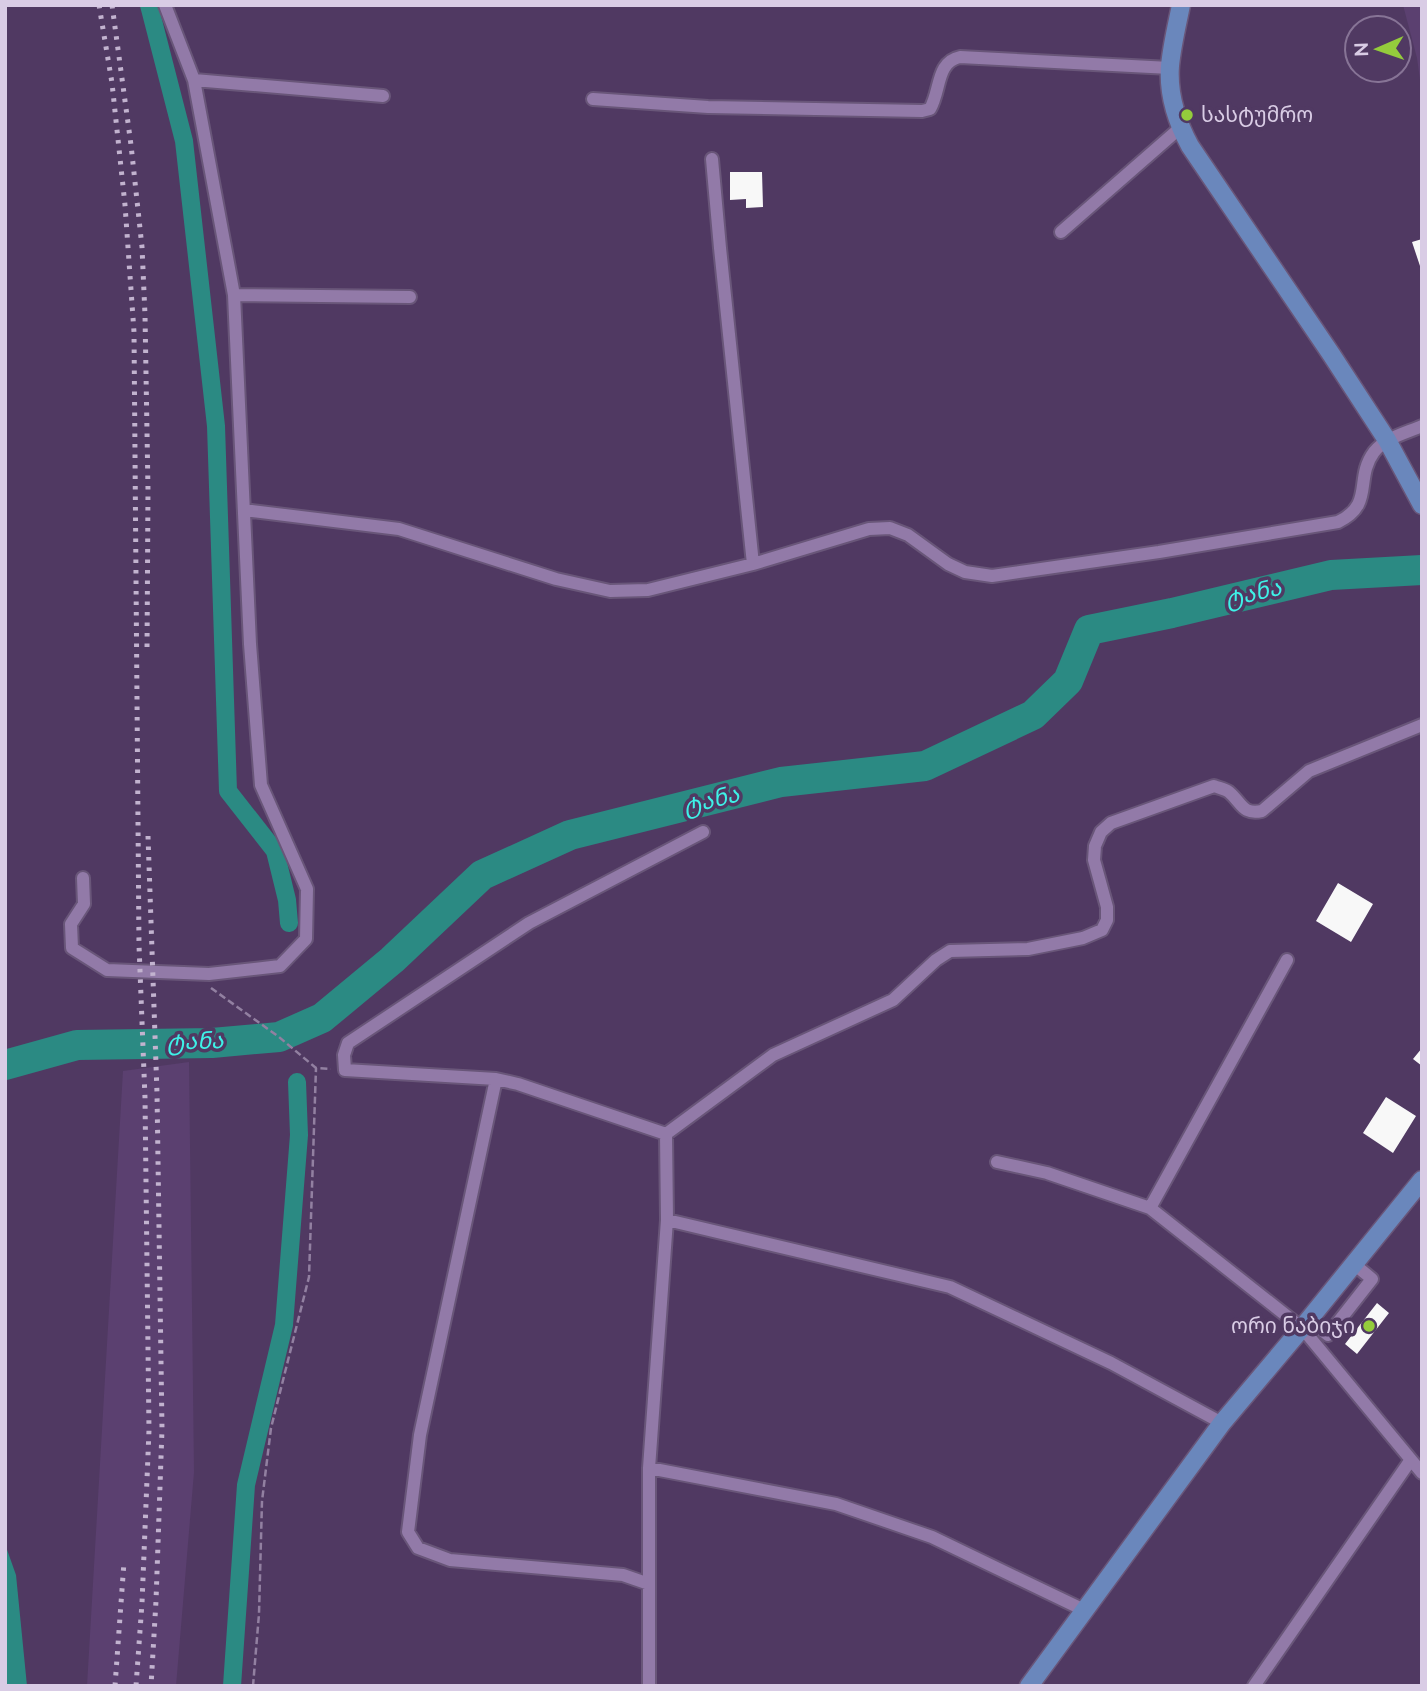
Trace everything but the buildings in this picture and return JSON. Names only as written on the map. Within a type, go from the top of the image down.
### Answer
[{"type":"main road","points":[[1181,5],[1170,68],[1172,99],[1180,128],[1387,440],[1422,505]]},
{"type":"main road","points":[[1029,1686],[1222,1423],[1422,1180]]},
{"type":"street","points":[[83,878],[84,904],[71,924],[72,948],[107,970],[209,974],[280,966],[306,939],[307,889],[261,785],[250,644],[234,295],[194,80],[165,5]]},
{"type":"street","points":[[593,99],[708,107],[922,111],[930,109],[934,102],[945,66],[951,59],[960,57],[1170,68]]},
{"type":"street","points":[[194,80],[383,96]]},
{"type":"street","points":[[1061,232],[1180,128]]},
{"type":"street","points":[[712,159],[754,564]]},
{"type":"street","points":[[234,295],[410,297]]},
{"type":"street","points":[[244,510],[399,529],[556,579],[610,592],[648,590],[754,564],[869,529],[890,528],[908,535],[948,564],[965,572],[992,576],[1338,522],[1351,516],[1360,503],[1367,464],[1375,450],[1387,440],[1422,426]]},
{"type":"street","points":[[666,1134],[773,1055],[893,1000],[936,960],[950,951],[1028,949],[1083,938],[1102,930],[1107,920],[1107,907],[1094,860],[1095,846],[1101,832],[1111,823],[1214,786],[1227,790],[1252,813],[1262,811],[1309,771],[1422,725]]},
{"type":"street","points":[[666,1134],[496,1079],[345,1070],[344,1055],[348,1043],[529,923],[703,832]]},
{"type":"street","points":[[1150,1208],[1287,960]]},
{"type":"street","points":[[496,1079],[420,1435],[408,1532],[418,1548],[450,1560],[623,1575],[649,1584]]},
{"type":"street","points":[[649,1686],[649,1468],[667,1220],[666,1134]]},
{"type":"street","points":[[997,1162],[1047,1173],[1150,1208],[1305,1324],[1422,1473]]},
{"type":"street","points":[[667,1220],[950,1287],[1111,1363],[1222,1423]]},
{"type":"street","points":[[1254,1686],[1410,1461]]},
{"type":"street","points":[[649,1468],[836,1504],[932,1537],[1084,1610]]},
{"type":"path","points":[[209,974],[211,989],[279,1037],[316,1068],[345,1070]]},
{"type":"path","points":[[253,1686],[259,1614],[262,1501],[271,1427],[309,1276],[316,1068]]},
{"type":"shaded area","points":[[1403,5],[1422,5],[1422,94],[1413,43],[1413,14],[1405,14]]},
{"type":"shaded area","points":[[189,1062],[194,1472],[176,1686],[87,1686],[123,1071]]},
{"type":"shaded area","points":[[5,1544],[16,1575],[27,1686],[5,1686]]},
{"type":"waterway","points":[[149,5],[184,141],[216,426],[228,791],[275,851],[287,900],[289,923]]},
{"type":"waterway","name":"ტანა","points":[[5,1065],[77,1045],[212,1043],[279,1037],[322,1018],[392,960],[482,875],[570,835],[781,782],[925,766],[1033,715],[1068,681],[1089,630],[1331,575],[1422,570]]},
{"type":"waterway","points":[[232,1686],[246,1485],[284,1325],[299,1135],[297,1082]]},
{"type":"railway","points":[[99,5],[112,83],[125,205],[134,332],[139,945],[145,1098],[149,1430],[136,1686]]},
{"type":"railway","points":[[112,5],[142,247],[148,490],[147,651]]},
{"type":"railway","points":[[148,836],[157,1093],[162,1429],[151,1686]]},
{"type":"railway","points":[[115,1686],[124,1562]]},
{"type":"place","name":"სასტუმრო","points":[[1187,115]]},
{"type":"place","name":"ორი ნაბიჯი","points":[[1369,1326]]}]
